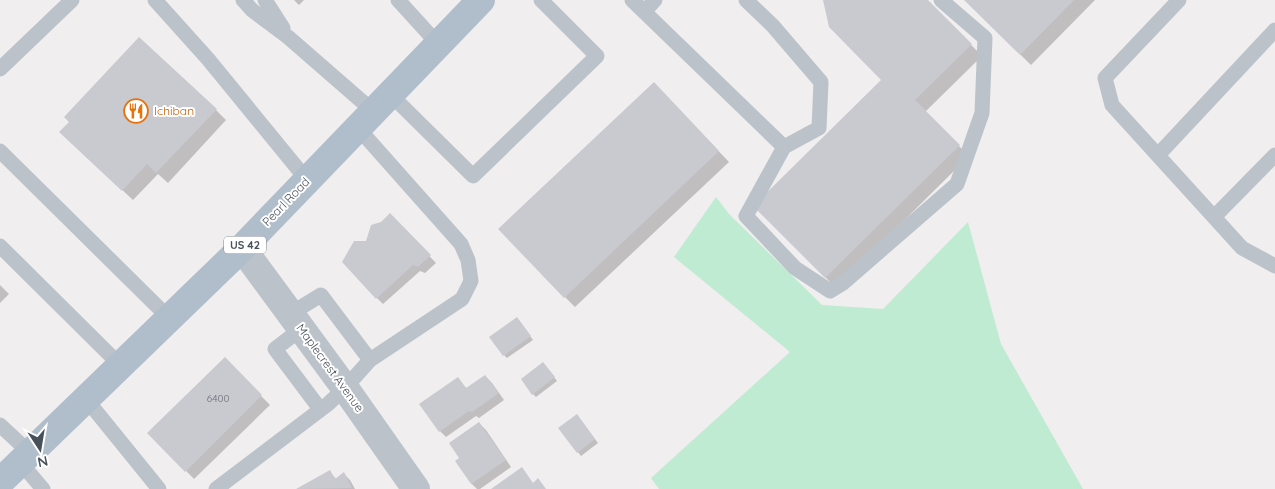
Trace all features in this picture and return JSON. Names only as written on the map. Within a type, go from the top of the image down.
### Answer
[{"type":"main road","name":"Pearl Road","points":[[0,482],[242,248],[481,0]]},
{"type":"street","name":"Maplecrest Avenue","points":[[242,248],[345,388],[416,489]]},
{"type":"lane","points":[[0,69],[72,0]]},
{"type":"lane","points":[[155,0],[208,59],[307,180]]},
{"type":"lane","points":[[243,0],[252,10],[288,36],[374,111],[473,176],[597,56],[541,0]]},
{"type":"lane","points":[[265,0],[288,36]]},
{"type":"lane","points":[[398,0],[438,44]]},
{"type":"lane","points":[[632,0],[784,147]]},
{"type":"lane","points":[[644,12],[655,0]]},
{"type":"lane","points":[[746,0],[773,26],[821,82],[819,128],[784,147],[746,216],[795,268],[830,291],[843,283],[957,184],[982,113],[985,38],[941,0]]},
{"type":"lane","points":[[1180,0],[1105,78],[1112,105],[1242,248],[1275,266]]},
{"type":"lane","points":[[1158,155],[1275,30]]},
{"type":"lane","points":[[216,489],[320,409],[345,388],[370,360],[462,299],[471,281],[468,260],[461,244],[374,111]]},
{"type":"lane","points":[[0,151],[170,318]]},
{"type":"lane","points":[[1214,217],[1275,155]]},
{"type":"lane","points":[[0,246],[120,365]]},
{"type":"lane","points":[[320,409],[275,349],[296,322],[321,295],[370,360]]},
{"type":"lane","points":[[86,398],[159,489]]},
{"type":"lane","points":[[0,425],[25,458],[43,489]]},
{"type":"green space","points":[[716,197],[729,214],[822,305],[883,309],[968,222],[1001,344],[1083,489],[659,489],[651,478],[790,352],[674,257]]},
{"type":"building","points":[[823,0],[928,0],[972,44],[915,100],[960,145],[825,278],[753,206],[881,80],[829,27]]},
{"type":"building","points":[[964,0],[1074,0],[1020,55]]},
{"type":"building","name":"Ichiban","points":[[139,37],[217,109],[156,173],[147,164],[122,191],[59,132],[69,122],[64,117]]},
{"type":"building","points":[[654,82],[719,151],[564,298],[498,229]]},
{"type":"building","points":[[390,213],[431,255],[418,267],[413,265],[376,299],[342,262],[354,241],[366,241],[371,225],[381,222]]},
{"type":"building","points":[[517,317],[531,336],[503,356],[489,337]]},
{"type":"building","points":[[225,357],[262,395],[185,472],[147,433]]},
{"type":"building","points":[[543,362],[555,377],[532,395],[521,379]]},
{"type":"building","points":[[485,375],[499,393],[439,432],[419,404],[458,377],[466,388]]},
{"type":"building","points":[[577,414],[595,439],[577,453],[558,428]]},
{"type":"building","points":[[479,422],[506,460],[471,484],[455,461],[459,458],[449,443]]},
{"type":"building","points":[[522,467],[533,483],[538,478],[546,489],[491,489]]},
{"type":"building","points":[[330,470],[335,479],[344,472],[352,488],[296,489]]},
{"type":"place","name":"Ichiban","points":[[136,111]]}]
